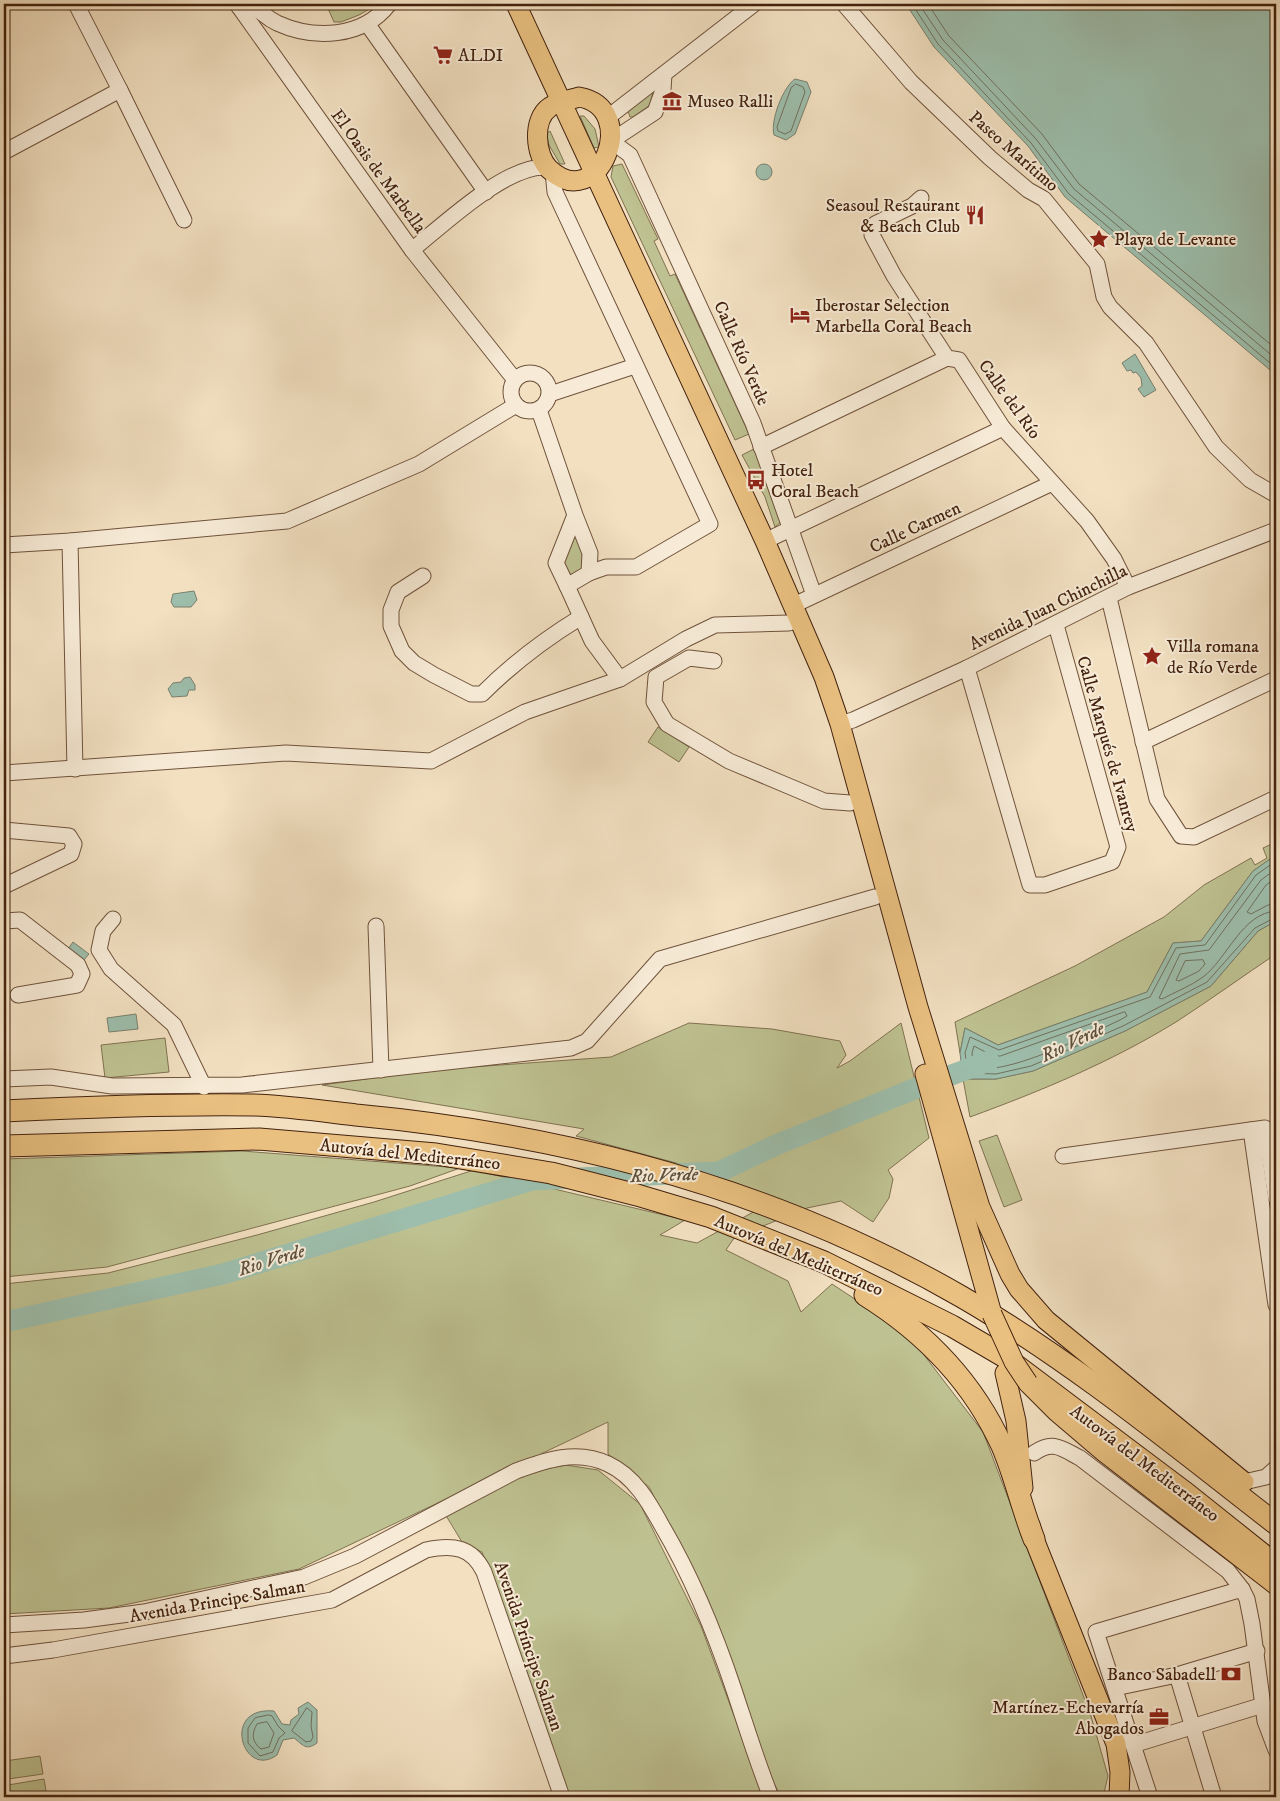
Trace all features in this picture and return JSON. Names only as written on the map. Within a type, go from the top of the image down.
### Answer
[{"type":"highway","name":"Autovía del Mediterráneo","points":[[4,1111],[100,1106],[257,1105],[424,1121],[566,1146],[642,1164],[730,1192],[802,1219],[905,1268],[959,1295],[1007,1324],[1229,1481],[1276,1524]]},
{"type":"highway","name":"Autovía del Mediterráneo","points":[[4,1146],[259,1139],[436,1154],[513,1166],[595,1183],[674,1205],[762,1236],[824,1262],[952,1326],[1005,1357],[1034,1383],[1187,1494],[1276,1565]]},
{"type":"highway","points":[[824,1262],[846,1283],[887,1309],[913,1329],[951,1366],[980,1406],[1002,1445],[1034,1539]]},
{"type":"highway","points":[[1199,1446],[1229,1481]]},
{"type":"main road","points":[[503,4],[556,104]]},
{"type":"main road","points":[[516,4],[556,104],[588,176],[792,614],[824,677],[840,724],[912,1008]]},
{"type":"main road","points":[[579,97],[590,100],[599,106],[607,118],[611,141],[604,162],[588,176],[568,179],[550,169],[538,141],[541,118],[556,104],[579,97]]},
{"type":"main road","points":[[588,176],[765,542],[792,614],[850,803],[875,897],[912,1008],[950,1137],[1016,1421],[1025,1503],[1034,1539],[1116,1744],[1120,1772],[1119,1797]]},
{"type":"main road","points":[[950,1137],[994,1242],[1019,1290],[1064,1336],[1199,1446],[1229,1481]]},
{"type":"main road","points":[[992,1314],[1014,1362],[1057,1412],[1104,1452],[1276,1585]]},
{"type":"street","points":[[76,4],[184,220]]},
{"type":"street","points":[[389,4],[368,25],[486,192]]},
{"type":"street","points":[[607,118],[754,4]]},
{"type":"street","name":"Paseo Marítimo","points":[[844,4],[911,82],[990,158],[1028,190],[1044,199],[1097,264],[1104,297],[1110,307],[1146,343],[1216,447],[1250,480],[1276,495]]},
{"type":"street","name":"El Oasis de Marbella","points":[[238,5],[254,6],[276,22],[306,33],[338,33],[368,25]]},
{"type":"street","name":"El Oasis de Marbella","points":[[238,5],[412,250],[486,192],[519,172],[536,166],[550,169]]},
{"type":"street","points":[[611,141],[655,112],[663,90],[664,74]]},
{"type":"street","points":[[4,152],[120,90]]},
{"type":"street","name":"El Oasis de Marbella","points":[[519,172],[534,153],[538,141]]},
{"type":"street","name":"Calle Río Verde","points":[[611,141],[630,155],[724,356],[761,447],[789,531],[814,595]]},
{"type":"street","points":[[550,169],[555,192],[634,366],[710,524],[636,567],[606,567],[589,573],[566,586]]},
{"type":"street","name":"Calle del Río","points":[[921,198],[912,206],[875,224],[872,235],[894,276],[947,358],[959,360],[1003,428],[1088,521],[1114,559],[1128,587]]},
{"type":"street","points":[[412,250],[515,380]]},
{"type":"street","points":[[761,447],[947,358]]},
{"type":"street","points":[[550,394],[634,366]]},
{"type":"street","points":[[525,374],[537,374],[546,382],[550,394],[545,404],[538,410],[529,412],[516,405],[511,391],[515,380],[525,374]]},
{"type":"street","points":[[4,545],[70,541],[287,521],[419,464],[516,405]]},
{"type":"street","points":[[538,410],[590,553],[589,573]]},
{"type":"street","points":[[765,542],[1003,428]]},
{"type":"street","name":"Calle Carmen","points":[[792,614],[814,595],[1052,483]]},
{"type":"street","points":[[575,515],[556,563],[592,641],[620,679]]},
{"type":"street","name":"Avenida Juan Chinchilla","points":[[840,724],[853,720],[967,668],[1056,625],[1128,587],[1276,530]]},
{"type":"street","points":[[70,541],[74,769]]},
{"type":"street","points":[[423,576],[398,592],[391,610],[391,626],[402,651],[414,663],[471,694],[482,694],[523,657],[554,633],[581,617]]},
{"type":"street","points":[[1109,598],[1157,799],[1180,836],[1194,837],[1276,798]]},
{"type":"street","points":[[4,773],[286,753],[432,761],[525,712],[620,679],[686,639],[715,625],[792,614]]},
{"type":"street","name":"Calle Marqués de Ivanrey","points":[[967,668],[1030,885],[1045,885],[1112,862],[1118,847],[1056,625]]},
{"type":"street","points":[[714,661],[689,658],[656,677],[654,702],[668,724],[729,761],[824,801],[850,803]]},
{"type":"street","points":[[1143,742],[1276,678]]},
{"type":"street","points":[[4,830],[70,836],[74,844],[71,854],[4,886]]},
{"type":"street","points":[[4,1079],[51,1077],[112,1086],[204,1087],[242,1085],[571,1048],[587,1041],[660,960],[875,897]]},
{"type":"street","points":[[113,919],[103,931],[99,950],[111,969],[174,1025],[204,1087]]},
{"type":"street","points":[[4,921],[20,920],[78,965],[82,974],[77,985],[18,996]]},
{"type":"street","points":[[376,926],[381,1070]]},
{"type":"street","points":[[1063,1156],[1258,1129]]},
{"type":"street","points":[[1258,1129],[1276,1198]]},
{"type":"street","points":[[1258,1129],[1269,1207],[1276,1305]]},
{"type":"street","points":[[1034,1453],[1044,1446],[1057,1446],[1080,1458],[1228,1571],[1247,1599],[1257,1651],[1262,1706],[1265,1721],[1276,1750]]},
{"type":"street","points":[[4,1625],[84,1620],[144,1612],[304,1577],[355,1556],[516,1471],[544,1461],[566,1457],[588,1457],[608,1464],[625,1474],[642,1494],[675,1548],[692,1582],[721,1652],[772,1797]]},
{"type":"street","points":[[1229,1481],[1271,1472]]},
{"type":"street","name":"Avenida Príncipe Salman","points":[[426,1550],[435,1548],[466,1550],[478,1559],[562,1797]]},
{"type":"street","name":"Avenida Principe Salman","points":[[4,1656],[52,1650],[332,1600],[426,1550]]},
{"type":"street","points":[[1150,1797],[1096,1632],[1242,1589]]},
{"type":"street","points":[[1115,1688],[1177,1675],[1257,1651]]},
{"type":"street","points":[[1177,1675],[1214,1797]]},
{"type":"street","points":[[1133,1745],[1262,1706]]},
{"type":"shaded area","points":[[326,4],[378,4],[359,15],[341,22],[334,22]]},
{"type":"shaded area","points":[[648,91],[653,92],[650,105],[633,117],[630,117],[628,111]]},
{"type":"shaded area","points":[[580,116],[584,116],[595,129],[599,147],[594,148]]},
{"type":"shaded area","points":[[550,131],[565,164],[560,164],[549,145],[546,134]]},
{"type":"shaded area","points":[[622,164],[658,239],[654,241],[670,276],[675,274],[749,434],[735,440],[611,177],[613,166]]},
{"type":"shaded area","points":[[754,449],[782,521],[775,527],[765,497],[742,455]]},
{"type":"shaded area","points":[[574,530],[583,548],[582,569],[577,573],[571,574],[566,573],[564,559]]},
{"type":"shaded area","points":[[658,727],[689,747],[679,762],[648,742]]},
{"type":"shaded area","points":[[1276,842],[1276,855],[1253,871],[1201,941],[1173,943],[1147,992],[998,1045],[965,1028],[960,1053],[955,1022],[1075,966],[1164,917],[1204,885],[1251,858],[1255,865],[1267,858],[1263,848]]},
{"type":"shaded area","points":[[1276,921],[1276,954],[1176,1022],[1126,1050],[1075,1075],[970,1117],[963,1079],[996,1079],[1033,1071],[1125,1031],[1211,986],[1258,931]]},
{"type":"shaded area","points":[[689,1023],[772,1029],[840,1041],[846,1055],[837,1068],[850,1061],[901,1023],[929,1138],[888,1170],[893,1179],[889,1198],[873,1222],[841,1201],[807,1208],[734,1238],[726,1250],[788,1281],[801,1312],[832,1284],[908,1334],[983,1432],[1091,1716],[1108,1776],[1103,1797],[781,1797],[760,1756],[743,1693],[707,1597],[649,1487],[608,1454],[608,1422],[299,1569],[109,1608],[4,1614],[4,1284],[108,1273],[257,1235],[374,1202],[474,1170],[685,1220],[660,1235],[697,1243],[777,1199],[698,1169],[576,1136],[584,1129],[322,1085],[431,1070],[611,1057]]},
{"type":"shaded area","points":[[165,1038],[169,1072],[105,1078],[101,1045]]},
{"type":"shaded area","points":[[997,1135],[1022,1200],[1004,1207],[979,1141]]},
{"type":"shaded area","points":[[242,1151],[460,1168],[410,1186],[107,1267],[4,1277],[4,1159]]},
{"type":"shaded area","points":[[566,1465],[598,1470],[640,1504],[701,1626],[764,1797],[569,1797],[482,1552],[462,1542],[445,1514],[527,1473]]},
{"type":"shaded area","points":[[40,1756],[43,1774],[8,1779],[5,1761]]},
{"type":"shaded area","points":[[44,1779],[47,1797],[10,1797],[8,1785]]},
{"type":"water","points":[[906,4],[1276,4],[1276,375],[1065,197],[1028,146],[934,47]]},
{"type":"water","points":[[795,79],[807,82],[811,92],[795,134],[786,140],[774,135],[774,121],[778,105],[786,89]]},
{"type":"water","points":[[761,164],[767,164],[772,169],[770,178],[761,180],[756,175],[756,169]]},
{"type":"water","points":[[1135,354],[1156,390],[1144,397],[1138,389],[1142,386],[1141,378],[1136,372],[1127,371],[1122,363]]},
{"type":"water","points":[[194,591],[197,600],[191,607],[174,607],[171,602],[173,594]]},
{"type":"water","points":[[190,677],[195,685],[195,690],[189,690],[187,696],[172,697],[168,689],[173,683],[181,682],[184,678]]},
{"type":"water","points":[[1276,855],[1276,921],[1258,931],[1211,986],[1125,1031],[1033,1071],[996,1079],[963,1079],[960,1053],[965,1028],[998,1045],[1147,992],[1173,943],[1201,941],[1253,871]]},
{"type":"water","points":[[73,942],[89,954],[83,961],[68,949]]},
{"type":"water","points":[[136,1014],[138,1029],[109,1032],[107,1018]]},
{"type":"water","points":[[308,1702],[317,1710],[317,1743],[307,1747],[294,1738],[283,1740],[277,1755],[265,1760],[255,1758],[247,1751],[242,1729],[247,1719],[257,1712],[274,1711],[282,1724],[290,1725],[291,1720],[299,1714],[298,1708]]},
{"type":"waterway","name":"Rio Verde","points":[[4,1322],[223,1274],[532,1180],[719,1172],[776,1145],[989,1061]]},
{"type":"place","name":"ALDI","points":[[443,55]]},
{"type":"place","name":"Museo Ralli","points":[[672,101]]},
{"type":"place","name":"Seasoul Restaurant & Beach Club","points":[[975,215]]},
{"type":"place","name":"Playa de Levante","points":[[1099,239]]},
{"type":"place","name":"Iberostar Selection Marbella Coral Beach","points":[[800,315]]},
{"type":"place","name":"Hotel Coral Beach","points":[[756,480]]},
{"type":"place","name":"Villa romana de Río Verde","points":[[1152,656]]},
{"type":"place","name":"Banco Sabadell","points":[[1231,1674]]},
{"type":"place","name":"Martínez-Echevarría Abogados","points":[[1159,1717]]}]
